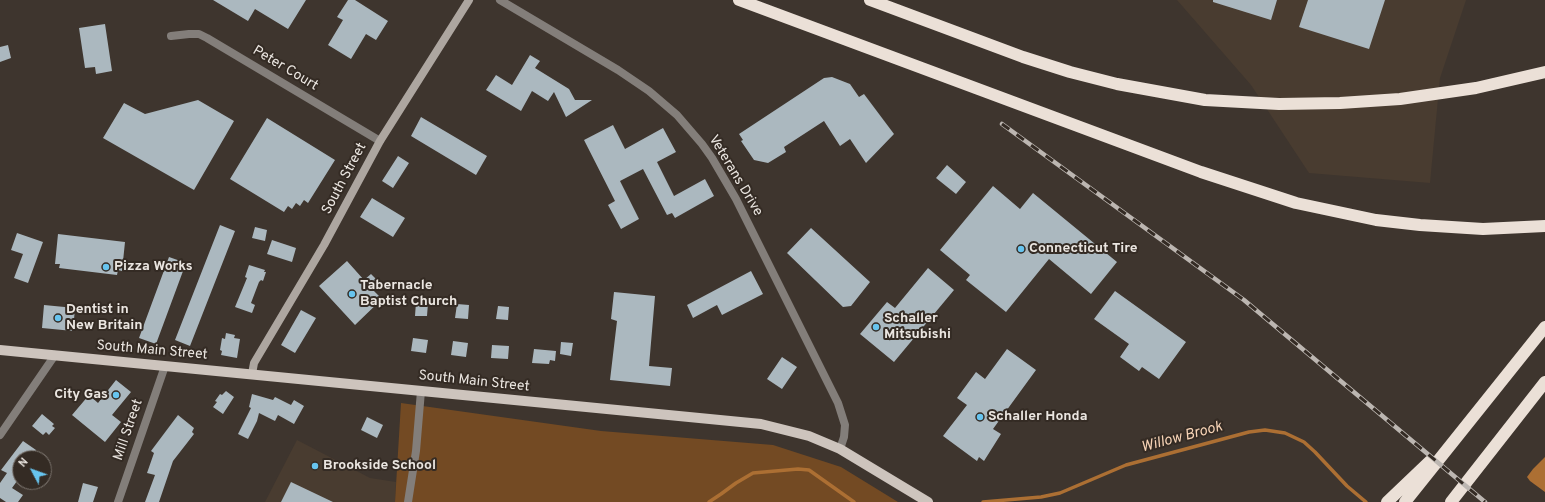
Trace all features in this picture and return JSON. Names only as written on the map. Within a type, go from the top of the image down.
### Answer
[{"type":"highway","points":[[739,0],[1201,172],[1260,192],[1336,212],[1376,220],[1436,227],[1502,229],[1545,226]]},
{"type":"highway","points":[[870,0],[1023,57],[1070,72],[1117,84],[1212,100],[1264,104],[1340,103],[1400,99],[1464,91],[1545,72]]},
{"type":"highway","points":[[1405,502],[1545,327]]},
{"type":"highway","points":[[1451,502],[1545,382]]},
{"type":"highway","points":[[1388,502],[1427,464],[1455,440]]},
{"type":"main road","name":"South Street","points":[[252,374],[254,363],[330,234],[380,141],[469,0]]},
{"type":"main road","name":"South Main Street","points":[[0,350],[753,423],[780,428],[809,436],[840,449],[928,502]]},
{"type":"street","name":"Veterans Drive","points":[[500,0],[618,70],[660,99],[677,115],[702,144],[736,200],[838,403],[844,425],[844,437],[840,449]]},
{"type":"street","name":"Peter Court","points":[[171,36],[199,34],[207,38],[380,141]]},
{"type":"street","points":[[0,435],[55,355]]},
{"type":"street","name":"Mill Street","points":[[118,502],[165,366]]},
{"type":"street","points":[[408,502],[416,452],[421,391]]},
{"type":"shaded area","points":[[1177,0],[1466,0],[1440,78],[1430,183],[1309,173],[1251,85]]},
{"type":"shaded area","points":[[401,403],[601,431],[773,445],[841,467],[898,502],[395,502]]},
{"type":"shaded area","name":"Brookside School","points":[[297,440],[370,478],[396,482],[395,502],[265,502]]},
{"type":"shaded area","points":[[1545,457],[1545,492],[1527,477]]},
{"type":"building","points":[[213,0],[306,0],[288,29],[255,9],[248,21]]},
{"type":"building","points":[[348,0],[355,0],[388,21],[376,40],[366,34],[351,59],[328,45],[343,20],[337,17]]},
{"type":"building","points":[[1213,0],[1277,0],[1271,20],[1213,2]]},
{"type":"building","points":[[1308,0],[1385,0],[1369,49],[1299,27]]},
{"type":"building","points":[[105,24],[112,71],[96,74],[95,67],[85,68],[79,28]]},
{"type":"building","points":[[8,45],[11,58],[0,62],[0,47]]},
{"type":"building","points":[[530,55],[540,61],[535,68],[569,89],[575,100],[592,100],[566,117],[554,92],[548,101],[532,91],[521,111],[486,90],[496,75],[512,85]]},
{"type":"building","points":[[832,77],[850,84],[859,97],[864,94],[894,134],[866,163],[850,139],[840,146],[824,121],[784,147],[786,152],[768,163],[754,160],[741,141],[743,140],[739,134],[824,78]]},
{"type":"building","points":[[198,100],[234,121],[194,190],[103,138],[124,103],[145,114]]},
{"type":"building","points":[[421,117],[487,156],[476,175],[411,136]]},
{"type":"building","points":[[267,118],[335,160],[308,203],[304,200],[300,206],[296,203],[292,209],[288,206],[284,212],[230,179]]},
{"type":"building","points":[[613,125],[625,149],[663,128],[676,152],[657,162],[674,196],[705,179],[714,196],[675,218],[672,213],[667,215],[643,169],[620,181],[639,219],[621,229],[608,205],[615,201],[584,140]]},
{"type":"building","points":[[398,156],[409,163],[393,188],[382,181]]},
{"type":"building","points":[[947,165],[966,182],[956,194],[936,178]]},
{"type":"building","name":"Connecticut Tire","points":[[993,186],[1020,209],[1033,193],[1117,262],[1091,294],[1049,259],[1006,312],[966,280],[970,275],[940,250]]},
{"type":"building","points":[[372,198],[405,218],[393,237],[360,217]]},
{"type":"building","points":[[220,225],[235,231],[190,346],[175,340]]},
{"type":"building","points":[[255,227],[267,230],[265,241],[252,238]]},
{"type":"building","points":[[811,228],[870,282],[851,306],[843,307],[787,253]]},
{"type":"building","points":[[17,233],[43,242],[28,283],[14,278],[23,254],[11,250]]},
{"type":"building","points":[[58,234],[125,242],[122,271],[118,270],[117,275],[59,268],[60,264],[55,264]]},
{"type":"building","points":[[272,240],[296,248],[292,262],[267,254]]},
{"type":"building","points":[[169,257],[186,263],[156,344],[139,338]]},
{"type":"building","name":"Tabernacle Baptist Church","points":[[347,261],[364,280],[371,274],[379,282],[372,289],[382,299],[355,325],[319,286]]},
{"type":"building","points":[[249,265],[265,270],[264,272],[266,272],[263,281],[261,280],[259,282],[251,303],[255,305],[252,313],[235,307],[247,278],[245,277]]},
{"type":"building","points":[[928,268],[954,290],[894,362],[860,334],[887,302],[895,308]]},
{"type":"building","points":[[751,271],[763,294],[722,315],[717,305],[693,318],[687,305]]},
{"type":"building","points":[[1115,291],[1186,342],[1159,379],[1142,367],[1139,371],[1120,357],[1129,344],[1094,319]]},
{"type":"building","points":[[614,292],[655,296],[649,366],[672,368],[670,386],[610,380],[617,321],[611,319]]},
{"type":"building","points":[[416,302],[428,303],[427,316],[415,316]]},
{"type":"building","points":[[457,304],[469,305],[468,319],[455,318]]},
{"type":"building","name":"Dentist in New Britain","points":[[44,305],[75,308],[73,331],[42,328]]},
{"type":"building","points":[[498,306],[509,307],[508,320],[496,319]]},
{"type":"building","points":[[301,310],[316,318],[295,353],[281,345]]},
{"type":"building","points":[[226,333],[235,335],[234,338],[240,339],[237,358],[221,355],[222,351],[220,350],[222,338],[225,339]]},
{"type":"building","points":[[413,338],[428,340],[426,353],[411,351]]},
{"type":"building","points":[[453,341],[468,343],[466,357],[451,355]]},
{"type":"building","points":[[561,342],[573,343],[571,356],[560,354]]},
{"type":"building","points":[[492,345],[509,346],[508,359],[491,358]]},
{"type":"building","points":[[534,349],[556,351],[555,361],[550,360],[549,364],[532,363]]},
{"type":"building","name":"Schaller Honda","points":[[1007,349],[1036,370],[993,429],[1001,434],[984,461],[979,457],[977,461],[943,436],[967,405],[957,398],[976,372],[985,379]]},
{"type":"building","points":[[782,357],[797,367],[782,389],[767,379]]},
{"type":"building","points":[[116,380],[131,392],[112,415],[121,422],[105,442],[72,415],[89,395],[98,403]]},
{"type":"building","points":[[226,391],[234,397],[223,414],[213,407],[220,394],[222,395]]},
{"type":"building","points":[[252,394],[273,400],[275,397],[291,405],[294,400],[304,406],[294,424],[278,415],[275,421],[259,413],[257,421],[248,439],[238,434],[251,408],[249,407]]},
{"type":"building","points":[[42,414],[54,424],[52,426],[55,428],[49,435],[46,432],[43,435],[32,426]]},
{"type":"building","points":[[178,415],[194,428],[192,432],[194,434],[173,461],[159,502],[145,502],[155,475],[147,473],[154,453],[151,451]]},
{"type":"building","points":[[367,417],[383,425],[377,438],[361,430]]},
{"type":"building","points":[[23,441],[36,450],[16,450]]},
{"type":"building","points":[[12,456],[12,490],[15,490],[23,495],[18,502],[6,502],[0,498],[0,483],[7,473],[1,470]]},
{"type":"building","points":[[291,482],[333,502],[281,502]]},
{"type":"building","points":[[83,483],[98,487],[93,502],[78,502]]},
{"type":"waterway","name":"Willow Brook","points":[[983,502],[1041,497],[1060,493],[1126,465],[1249,432],[1265,430],[1285,433],[1304,442],[1347,486],[1366,502]]},
{"type":"waterway","name":"Willow Brook","points":[[709,502],[753,473],[798,469],[809,470],[854,502]]},
{"type":"railway","points":[[1002,124],[1244,300],[1485,502]]},
{"type":"place","name":"Connecticut Tire","points":[[1021,249]]},
{"type":"place","name":"Pizza Works","points":[[106,267]]},
{"type":"place","name":"Tabernacle Baptist Church","points":[[352,294]]},
{"type":"place","name":"Dentist in New Britain","points":[[58,318]]},
{"type":"place","name":"Schaller Mitsubishi","points":[[876,327]]},
{"type":"place","name":"City Gas","points":[[116,395]]},
{"type":"place","name":"Schaller Honda","points":[[980,417]]},
{"type":"place","name":"Brookside School","points":[[315,466]]}]
